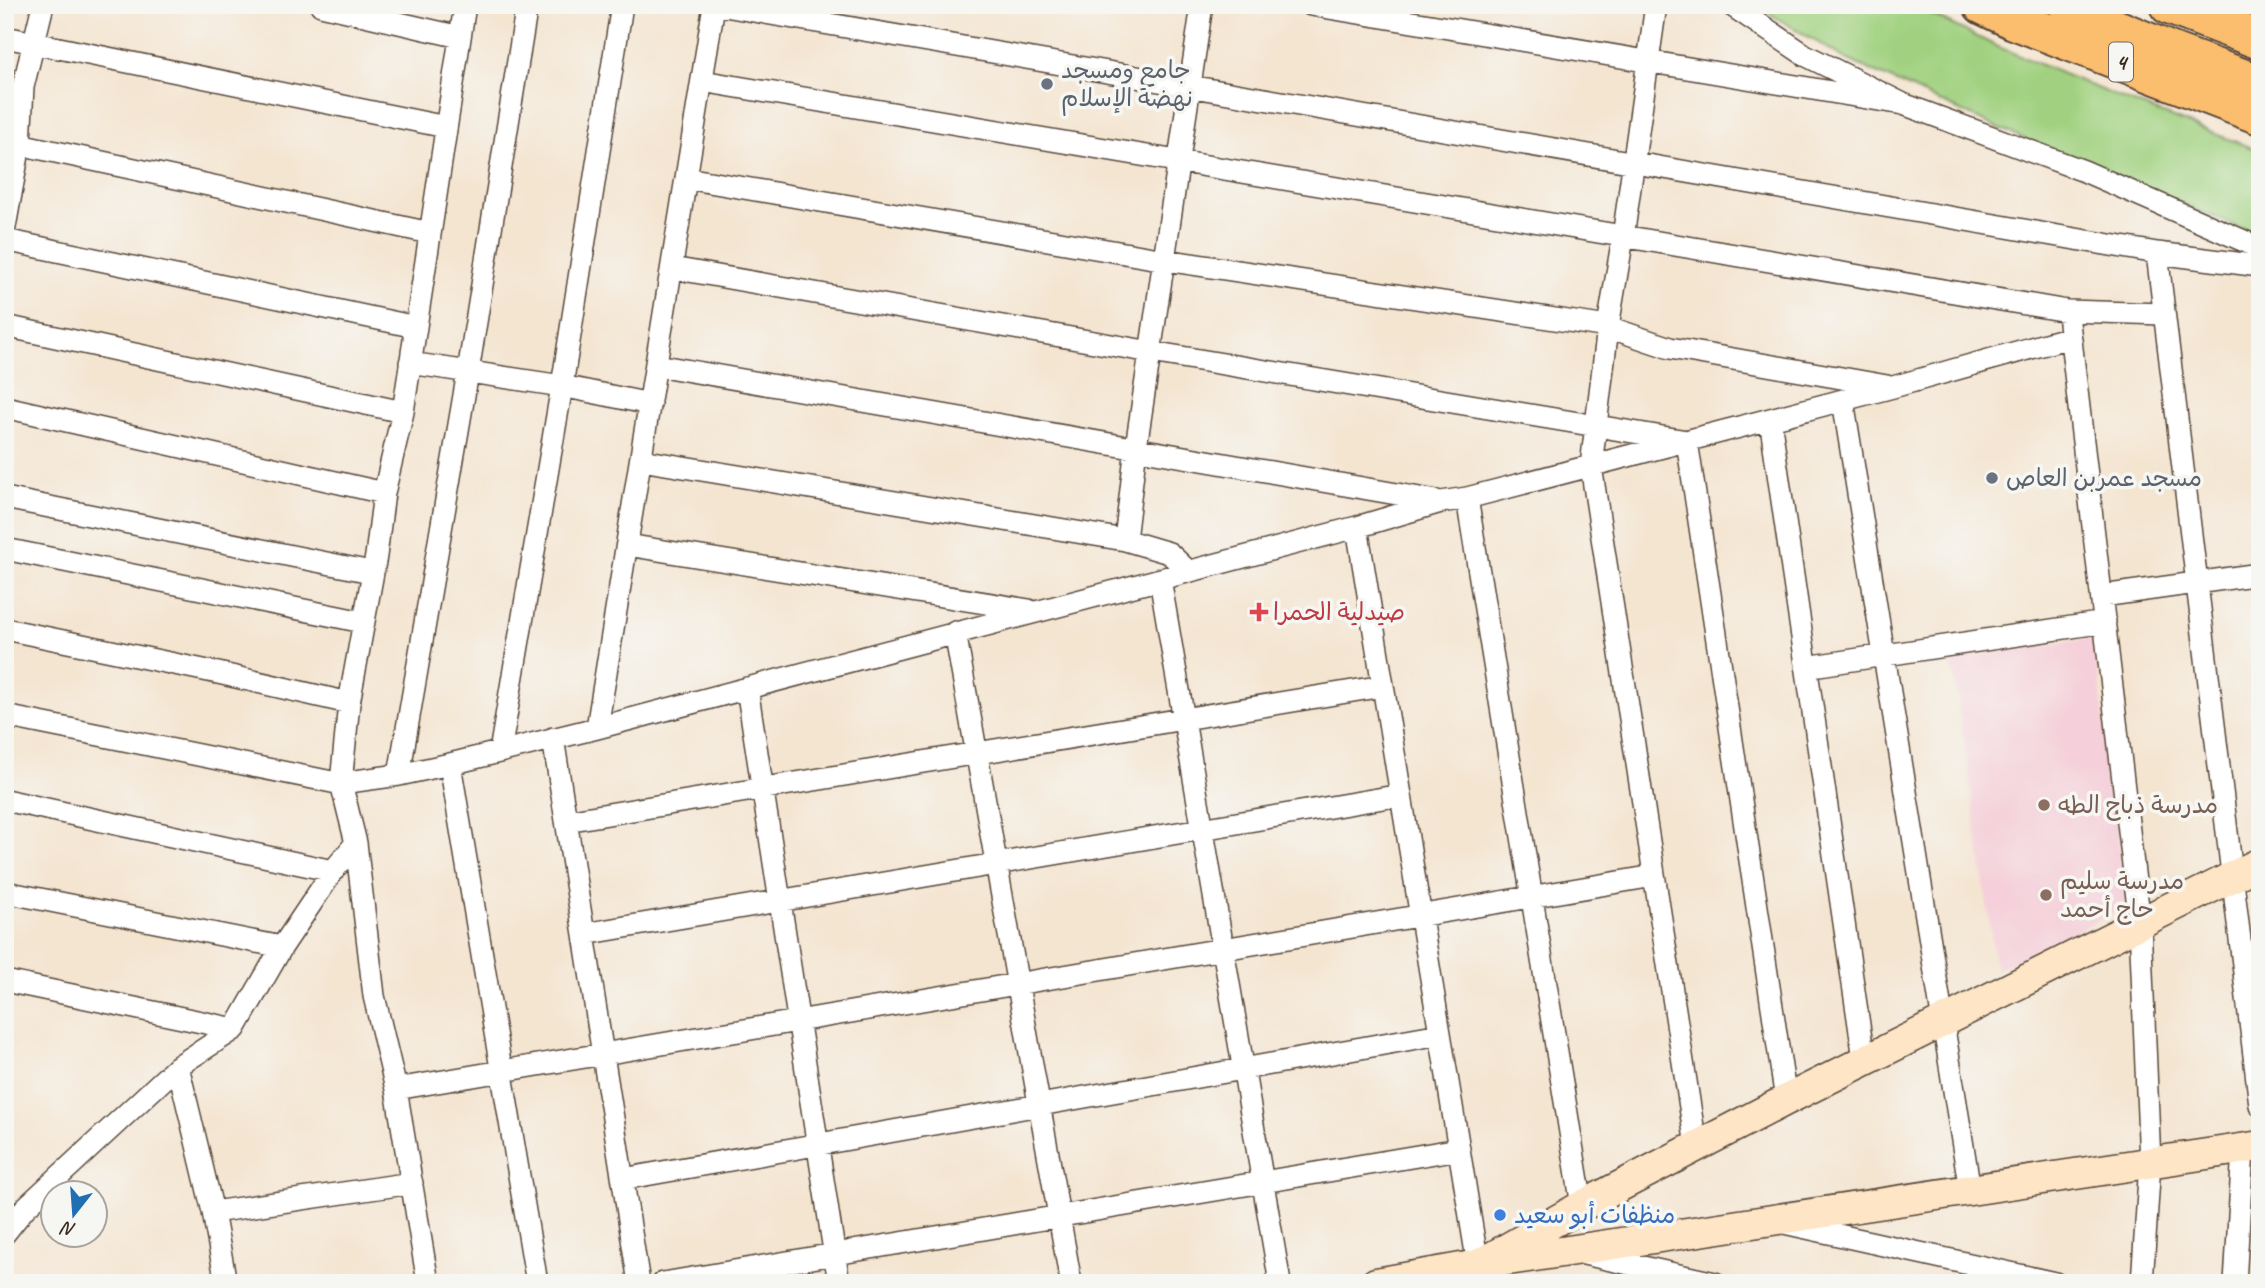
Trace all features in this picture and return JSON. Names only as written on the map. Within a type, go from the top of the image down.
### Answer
[{"type":"highway","name":"4","points":[[1983,5],[2014,20],[2260,115]]},
{"type":"highway","points":[[2169,5],[2260,40]]},
{"type":"main road","points":[[2065,5],[2260,82]]},
{"type":"main road","points":[[1478,1265],[1582,1206],[1864,1059],[2260,863]]},
{"type":"main road","points":[[1376,1283],[1478,1265],[2252,1148]]},
{"type":"street","points":[[5,227],[13,142],[43,5]]},
{"type":"street","points":[[321,5],[460,37]]},
{"type":"street","points":[[428,1283],[396,1089],[374,996],[356,842],[341,783],[349,703],[376,556],[384,493],[402,412],[465,5]]},
{"type":"street","points":[[399,775],[527,5]]},
{"type":"street","points":[[500,752],[562,387],[622,5]]},
{"type":"street","points":[[597,728],[686,177],[717,5],[2157,253],[2260,266]]},
{"type":"street","points":[[1125,540],[1136,447],[1202,5]]},
{"type":"street","points":[[1311,5],[1903,104]]},
{"type":"street","points":[[1657,5],[1608,327],[1591,466],[1696,1146]]},
{"type":"street","points":[[1731,5],[1805,55],[1903,104],[2084,171],[2260,248]]},
{"type":"street","points":[[5,37],[446,127]]},
{"type":"street","points":[[702,81],[2067,311],[2164,314]]},
{"type":"street","points":[[13,142],[430,233]]},
{"type":"street","points":[[686,177],[1165,260],[1608,327],[1670,348],[1894,387]]},
{"type":"street","points":[[5,240],[416,327]]},
{"type":"street","points":[[2157,253],[2260,1105]]},
{"type":"street","points":[[672,268],[1152,352],[1687,441]]},
{"type":"street","points":[[2067,311],[2140,924],[2150,1163],[2142,1283]]},
{"type":"street","points":[[5,326],[402,412]]},
{"type":"street","points":[[5,716],[341,783],[399,775],[597,728],[1357,527],[1441,502],[1467,498],[1894,387],[2070,337]]},
{"type":"street","points":[[410,363],[650,404]]},
{"type":"street","points":[[656,365],[1441,502]]},
{"type":"street","points":[[1843,400],[1970,1190]]},
{"type":"street","points":[[5,407],[384,493]]},
{"type":"street","points":[[1770,419],[1864,1059]]},
{"type":"street","points":[[1687,441],[1786,1100]]},
{"type":"street","points":[[641,460],[1125,540],[1169,553],[1188,571]]},
{"type":"street","points":[[1467,498],[1582,1206]]},
{"type":"street","points":[[5,499],[371,572]]},
{"type":"street","points":[[1357,527],[1478,1265]]},
{"type":"street","points":[[627,545],[1037,611]]},
{"type":"street","points":[[5,550],[363,622]]},
{"type":"street","points":[[2102,596],[2260,574]]},
{"type":"street","points":[[1160,579],[1280,1283]]},
{"type":"street","points":[[1806,667],[2105,622]]},
{"type":"street","points":[[5,629],[349,703]]},
{"type":"street","points":[[955,632],[1071,1283]]},
{"type":"street","points":[[566,821],[1382,686]]},
{"type":"street","points":[[747,688],[839,1283]]},
{"type":"street","points":[[553,738],[639,1283]]},
{"type":"street","points":[[450,764],[537,1283]]},
{"type":"street","points":[[584,934],[1401,796]]},
{"type":"street","points":[[5,800],[333,871]]},
{"type":"street","points":[[5,1233],[15,1206],[178,1066],[235,1029],[282,947],[356,842]]},
{"type":"street","points":[[396,1089],[1654,876]]},
{"type":"street","points":[[5,892],[282,947]]},
{"type":"street","points":[[5,981],[235,1029]]},
{"type":"street","points":[[623,1180],[1440,1034]]},
{"type":"street","points":[[178,1066],[226,1283]]},
{"type":"street","points":[[2235,1283],[2252,1148]]},
{"type":"street","points":[[663,1283],[1459,1149]]},
{"type":"street","points":[[212,1212],[412,1183]]},
{"type":"street","points":[[1771,1220],[2055,1283]]},
{"type":"street","points":[[1571,1251],[1715,1283]]},
{"type":"shaded area","name":"مدرسة ذباح الطه","points":[[2094,638],[2127,906],[1996,970],[1956,682],[1950,659]]},
{"type":"green space","points":[[1755,5],[1912,5],[1996,46],[2123,99],[2260,151],[2260,236],[1989,124],[1844,58]]},
{"type":"place","name":"جامع ومسجد نهضة الإسلام","points":[[1047,84]]},
{"type":"place","name":"مسجد عمربن العاص","points":[[1992,478]]},
{"type":"place","name":"صيدلية الحمرا","points":[[1259,612]]},
{"type":"place","name":"مدرسة ذباح الطه","points":[[2044,805]]},
{"type":"place","name":"مدرسة سليم حاج أحمد","points":[[2046,895]]},
{"type":"place","name":"منظفات أبو سعيد","points":[[1500,1215]]}]
